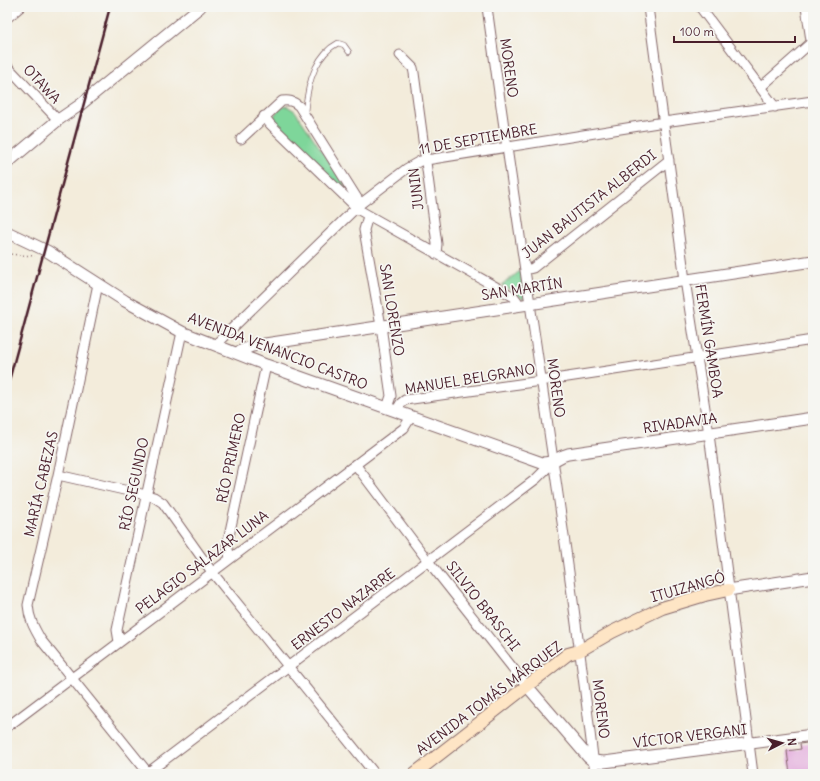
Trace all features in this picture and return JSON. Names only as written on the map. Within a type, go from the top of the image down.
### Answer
[{"type":"main road","name":"ITUIZANGÓ","points":[[579,651],[612,632],[662,608],[705,595],[728,590]]},
{"type":"main road","name":"AVENIDA TOMÁS MÁRQUEZ","points":[[426,774],[530,688],[568,654],[579,651]]},
{"type":"main road","name":"AVENIDA TOMÁS MÁRQUEZ","points":[[414,774],[530,688]]},
{"type":"street","points":[[7,18],[20,7]]},
{"type":"street","points":[[7,163],[58,120],[80,106],[200,7]]},
{"type":"street","name":"MORENO","points":[[487,7],[506,147],[553,462],[595,774]]},
{"type":"street","name":"FERMÍN GAMBOA","points":[[648,7],[685,280],[709,434],[753,774]]},
{"type":"street","points":[[700,7],[775,107]]},
{"type":"street","points":[[761,87],[813,44],[807,7]]},
{"type":"street","name":"JUNIN","points":[[400,55],[413,68],[414,73],[427,160],[437,244],[436,254]]},
{"type":"street","name":"OTAWA","points":[[7,66],[58,120]]},
{"type":"street","points":[[240,139],[282,101],[290,100],[294,102],[305,117],[358,205]]},
{"type":"street","name":"11 DE SEPTIEMBRE","points":[[215,345],[358,205],[406,169],[420,161],[664,122],[813,101]]},
{"type":"street","points":[[264,116],[270,124],[368,216],[514,297],[518,305]]},
{"type":"street","name":"JUAN BAUTISTA ALBERDI","points":[[525,270],[533,268],[669,160]]},
{"type":"street","name":"SAN LORENZO","points":[[368,216],[364,230],[381,326],[392,410]]},
{"type":"street","name":"AVENIDA VENANCIO CASTRO","points":[[7,232],[47,251],[132,305],[182,332],[266,365],[538,462],[553,462]]},
{"type":"street","name":"SAN MARTÍN","points":[[236,353],[252,346],[813,261]]},
{"type":"street","name":"MARÍA CABEZAS","points":[[98,284],[58,475],[31,590],[28,613],[30,620],[41,640],[148,774]]},
{"type":"street","name":"RÍO SEGUNDO","points":[[119,642],[117,630],[182,332]]},
{"type":"street","name":"MANUEL BELGRANO","points":[[392,410],[404,400],[813,340]]},
{"type":"street","name":"RÍO PRIMERO","points":[[230,558],[227,545],[266,365]]},
{"type":"street","name":"PELAGIO SALAZAR LUNA","points":[[7,727],[404,428],[411,417]]},
{"type":"street","name":"RIVADAVIA","points":[[553,462],[563,455],[568,454],[813,418]]},
{"type":"street","name":"ERNESTO NAZARRE","points":[[148,774],[536,479],[553,462]]},
{"type":"street","name":"SILVIO BRASCHI","points":[[355,464],[428,561],[581,750],[593,761]]},
{"type":"street","points":[[58,475],[154,497],[163,503],[212,572],[374,774]]},
{"type":"street","name":"ITUIZANGÓ","points":[[728,590],[813,577]]},
{"type":"street","name":"VÍCTOR VERGANI","points":[[593,761],[604,762],[813,735]]},
{"type":"lane","points":[[305,117],[310,85],[320,60],[330,48],[338,43],[344,45],[349,52]]},
{"type":"green space","points":[[287,106],[295,111],[350,192],[350,195],[348,195],[273,122],[277,111]]},
{"type":"green space","points":[[520,271],[525,299],[502,285]]},
{"type":"building","points":[[813,742],[813,774],[790,774],[787,751],[801,749],[800,744]]},
{"type":"railway","points":[[7,388],[110,7]]}]
